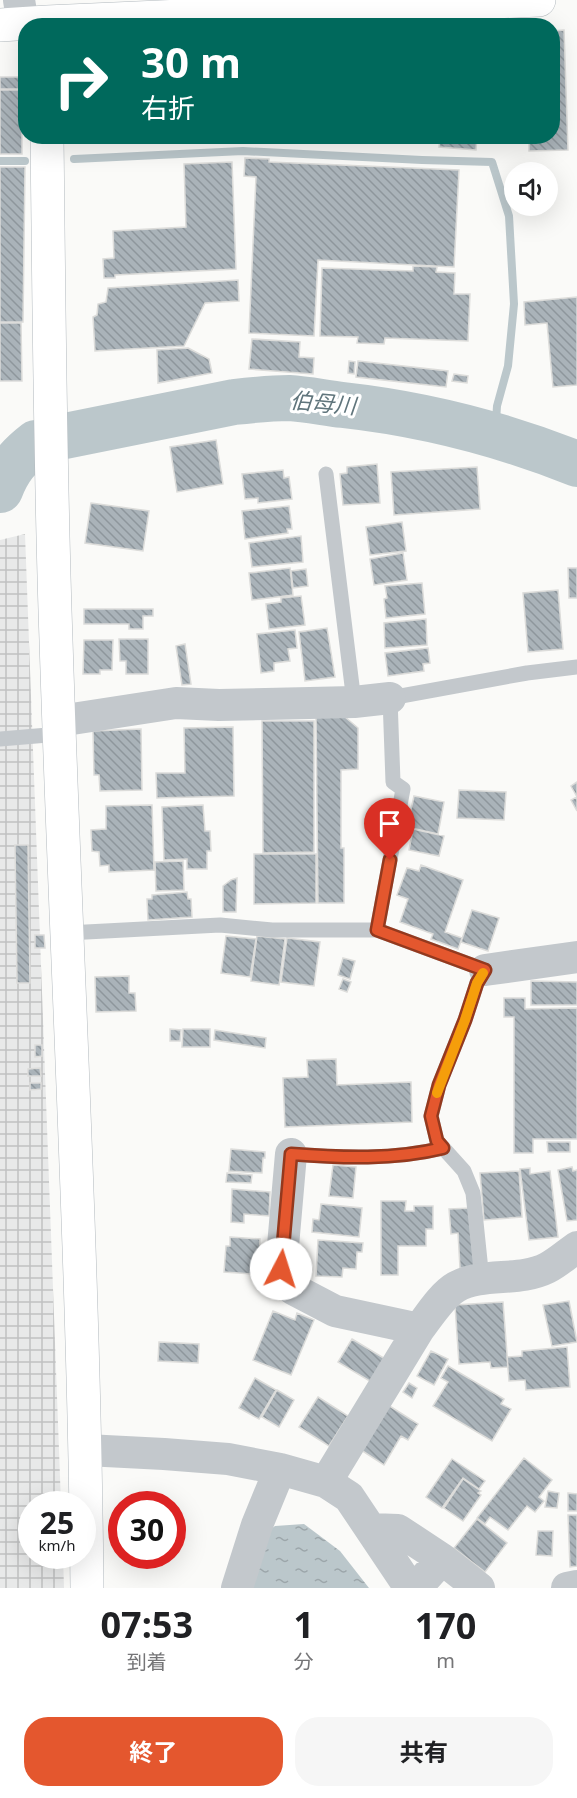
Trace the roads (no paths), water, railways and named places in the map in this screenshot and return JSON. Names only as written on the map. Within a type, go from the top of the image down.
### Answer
[{"type":"street","points":[[54,18],[539,0]]},
{"type":"street","points":[[47,144],[49,373],[59,728],[86,1450],[87,1588]]},
{"type":"street","points":[[59,728],[176,703],[219,705],[354,702],[390,698]]},
{"type":"street","points":[[485,970],[577,957]]},
{"type":"street","points":[[291,1154],[281,1269],[293,1289],[335,1311],[419,1329]]},
{"type":"street","points":[[326,1482],[419,1329],[434,1307],[455,1287],[546,1269],[577,1247]]},
{"type":"street","points":[[86,1450],[228,1459],[280,1469],[326,1482],[349,1497],[410,1588]]},
{"type":"street","points":[[237,1588],[257,1525],[280,1469]]},
{"type":"street","points":[[371,1529],[398,1530],[442,1559],[479,1588]]},
{"type":"street","points":[[416,1588],[442,1559]]},
{"type":"street","points":[[567,1588],[577,1586]]},
{"type":"lane","points":[[326,474],[354,702]]},
{"type":"lane","points":[[377,930],[403,789],[393,782],[390,698],[526,673],[577,667]]},
{"type":"lane","points":[[0,739],[59,728]]},
{"type":"lane","points":[[67,933],[220,925],[272,930],[377,930],[485,970],[477,983],[439,1085],[431,1116],[437,1141],[464,1171],[473,1193],[482,1280]]},
{"type":"lane","points":[[291,1154],[342,1158],[417,1154],[443,1148]]},
{"type":"water","points":[[304,1524],[340,1551],[369,1588],[244,1588],[260,1537],[275,1526]]},
{"type":"waterway","points":[[74,159],[243,151],[492,162],[509,216],[514,304],[508,366],[497,406],[495,436]]},
{"type":"waterway","points":[[0,161],[25,161]]},
{"type":"waterway","name":"伯母川","points":[[65,436],[234,402],[289,398],[373,409],[433,420],[520,443],[577,464]]},
{"type":"waterway","name":"伯母川","points":[[0,490],[14,464],[36,443]]}]
